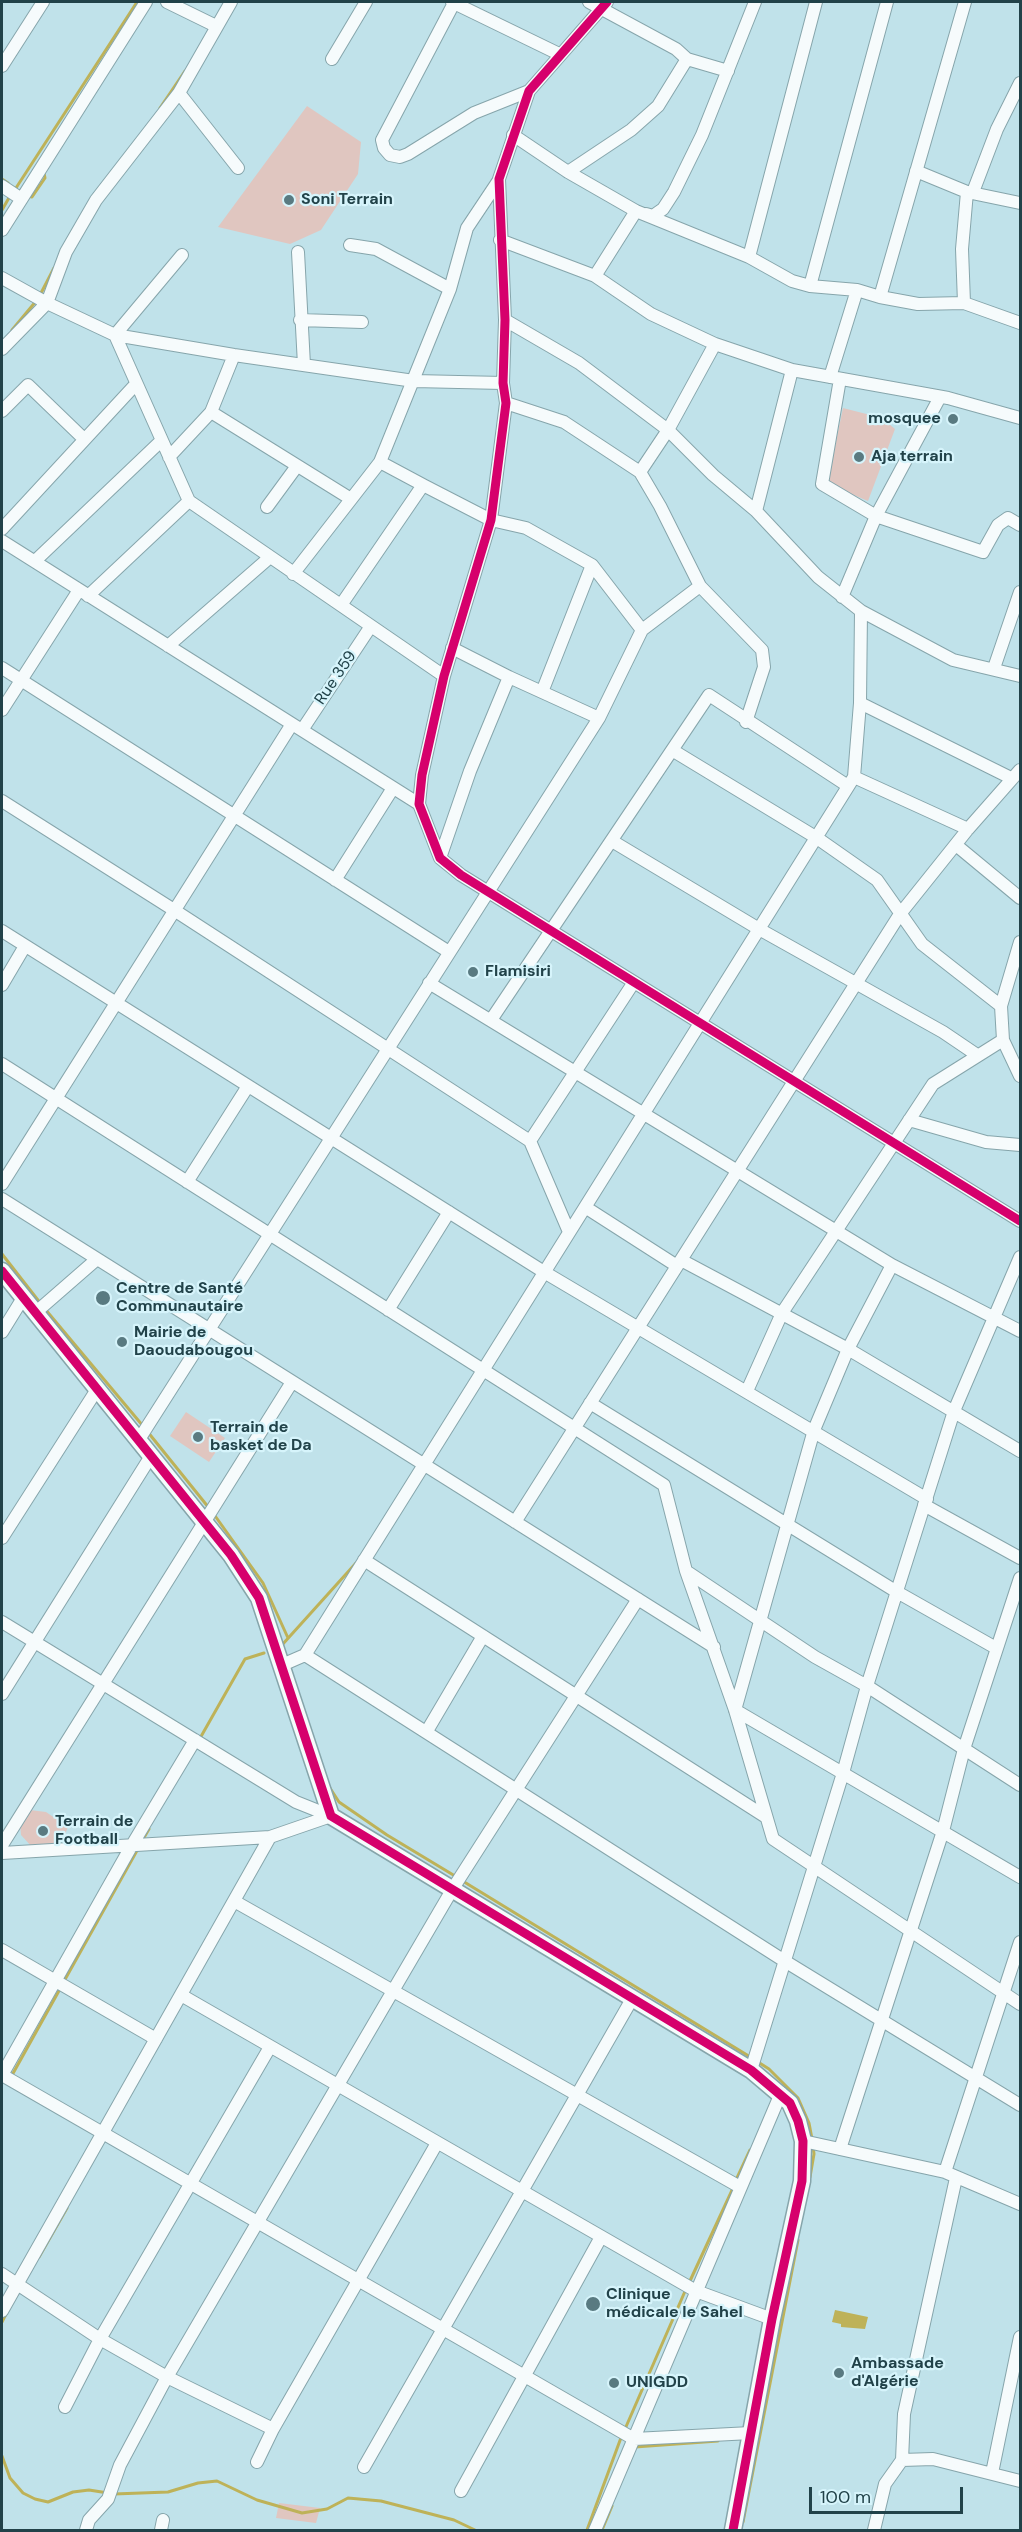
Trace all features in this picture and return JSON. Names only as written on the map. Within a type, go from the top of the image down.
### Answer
[{"type":"street","points":[[2,66],[43,2]]},
{"type":"street","points":[[2,230],[20,198],[146,2]]},
{"type":"street","points":[[167,2],[216,26]]},
{"type":"street","points":[[2,349],[47,303],[66,252],[96,200],[179,93],[231,2]]},
{"type":"street","points":[[332,59],[366,2]]},
{"type":"street","points":[[529,91],[474,113],[408,154],[400,157],[390,155],[384,148],[382,140],[453,2],[559,54]]},
{"type":"street","points":[[589,2],[603,5],[687,58],[728,71]]},
{"type":"street","points":[[636,211],[653,216],[663,209],[674,192],[728,71],[755,2]]},
{"type":"street","points":[[750,257],[816,2]]},
{"type":"street","points":[[810,286],[887,2]]},
{"type":"street","points":[[880,297],[965,2]]},
{"type":"street","points":[[293,573],[380,462],[450,289],[467,228],[499,179],[529,91],[603,5]]},
{"type":"street","points":[[568,172],[631,130],[658,106],[687,58]]},
{"type":"street","points":[[964,303],[962,249],[970,192],[1020,83]]},
{"type":"street","points":[[179,93],[238,168]]},
{"type":"street","points":[[513,135],[568,172],[636,211],[750,257],[792,281],[810,286],[857,290],[918,304],[964,303],[1020,322]]},
{"type":"street","points":[[916,171],[970,192],[1020,203]]},
{"type":"street","points":[[499,179],[505,320],[503,383],[506,404],[491,519],[444,676],[424,766],[419,804],[440,858],[488,892],[1020,1221]]},
{"type":"street","points":[[2,186],[20,198]]},
{"type":"street","points":[[595,276],[636,211]]},
{"type":"street","points":[[500,240],[595,276],[651,314],[715,344],[792,370],[940,397],[1020,418]]},
{"type":"street","points":[[350,245],[375,249],[450,289]]},
{"type":"street","points":[[298,252],[304,365]]},
{"type":"street","points":[[115,335],[182,255]]},
{"type":"street","points":[[2,278],[47,303],[115,335],[414,381],[503,383]]},
{"type":"street","points":[[857,290],[835,378],[822,484],[876,516],[983,552],[998,525],[1008,518],[1020,525]]},
{"type":"street","points":[[300,320],[363,322]]},
{"type":"street","points":[[505,320],[579,363],[668,430],[713,475],[756,511],[818,577],[861,611],[953,660],[1020,676]]},
{"type":"street","points":[[115,335],[189,501],[444,676]]},
{"type":"street","points":[[640,472],[668,430],[715,344]]},
{"type":"street","points":[[169,457],[211,412],[234,355]]},
{"type":"street","points":[[756,511],[792,370]]},
{"type":"street","points":[[2,529],[136,384]]},
{"type":"street","points":[[2,411],[28,385],[84,439]]},
{"type":"street","points":[[842,597],[876,516],[940,397]]},
{"type":"street","points":[[506,404],[564,422],[640,472],[660,506],[700,586],[762,650],[764,667],[746,722]]},
{"type":"street","points":[[211,412],[351,500]]},
{"type":"street","points":[[35,561],[161,441]]},
{"type":"street","points":[[380,462],[491,519],[525,528],[592,565],[642,630]]},
{"type":"street","points":[[267,507],[297,466]]},
{"type":"street","points":[[341,605],[423,485]]},
{"type":"street","points":[[2,710],[84,593],[189,501]]},
{"type":"street","points":[[2,541],[419,804]]},
{"type":"street","points":[[168,646],[269,558]]},
{"type":"street","points":[[542,692],[592,565]]},
{"type":"street","points":[[138,1441],[599,718],[642,630],[700,586]]},
{"type":"street","points":[[994,668],[1020,592]]},
{"type":"street","points":[[282,1665],[305,1655],[851,781],[860,703],[861,611]]},
{"type":"street","name":"Rue 359","points":[[2,1184],[234,816],[371,626]]},
{"type":"street","points":[[452,648],[599,718]]},
{"type":"street","points":[[2,668],[449,952]]},
{"type":"street","points":[[440,858],[470,771],[509,677]]},
{"type":"street","points":[[491,1020],[709,695],[746,722],[851,781],[968,830]]},
{"type":"street","points":[[515,1522],[900,914],[1016,774],[860,703]]},
{"type":"street","points":[[672,750],[817,838],[877,880],[922,944],[1001,1006]]},
{"type":"street","points":[[335,880],[393,788]]},
{"type":"street","points":[[2,801],[388,1047],[530,1141],[569,1232]]},
{"type":"street","points":[[612,841],[977,1055]]},
{"type":"street","points":[[956,845],[1020,898]]},
{"type":"street","points":[[2,931],[544,1272],[814,1430],[926,1502],[1020,1558]]},
{"type":"street","points":[[1020,942],[1017,973],[1001,1006],[1003,1040],[1020,1076]]},
{"type":"street","points":[[2,985],[25,946]]},
{"type":"street","points":[[530,1141],[634,982]]},
{"type":"street","points":[[429,983],[892,1265],[1020,1331]]},
{"type":"street","points":[[747,1391],[782,1313],[933,1084],[1003,1040]]},
{"type":"street","points":[[2,1064],[664,1485],[686,1571],[735,1710],[773,1839],[1020,2004]]},
{"type":"street","points":[[187,1182],[248,1086]]},
{"type":"street","points":[[909,1120],[986,1142],[1020,1145]]},
{"type":"street","points":[[2,1199],[714,1647]]},
{"type":"street","points":[[585,1207],[679,1263],[782,1313],[848,1349],[1020,1451]]},
{"type":"street","points":[[388,1310],[448,1212]]},
{"type":"street","points":[[751,2070],[783,1960],[843,1773],[867,1686],[954,1411],[1020,1257]]},
{"type":"street","points":[[35,1313],[97,1259]]},
{"type":"street","points":[[735,1710],[814,1430],[848,1349],[892,1265]]},
{"type":"street","points":[[2,1271],[96,1391],[231,1555],[259,1599],[331,1816]]},
{"type":"street","points":[[2,1332],[23,1298]]},
{"type":"street","points":[[2,1845],[292,1382]]},
{"type":"street","points":[[2,1538],[96,1391]]},
{"type":"street","points":[[590,1403],[897,1592],[996,1648]]},
{"type":"street","points":[[2,1694],[32,1641],[151,1456]]},
{"type":"street","points":[[364,1560],[766,1817]]},
{"type":"street","points":[[686,1571],[1020,1785]]},
{"type":"street","points":[[840,2149],[943,1831],[964,1749],[1020,1578]]},
{"type":"street","points":[[86,2530],[88,2520],[108,2499],[120,2465],[167,2377],[452,1890],[638,1599]]},
{"type":"street","points":[[2,1622],[296,1802],[331,1816],[751,2070],[781,2093],[798,2121],[803,2142],[802,2181],[772,2319],[733,2530]]},
{"type":"street","points":[[427,1731],[483,1636]]},
{"type":"street","points":[[305,1655],[783,1960],[883,2019],[1020,2105]]},
{"type":"street","points":[[735,1710],[1020,1877]]},
{"type":"street","points":[[195,1740],[132,1845],[2,2075],[633,2439],[751,2433]]},
{"type":"street","points":[[2,1854],[270,1837],[331,1816]]},
{"type":"street","points":[[2,2311],[15,2283],[103,2133],[270,1837]]},
{"type":"street","points":[[234,1901],[740,2187]]},
{"type":"street","points":[[874,2530],[885,2484],[902,2460],[903,2414],[950,2175],[976,2077],[1020,1942]]},
{"type":"street","points":[[2,1950],[156,2039]]},
{"type":"street","points":[[181,1995],[696,2291],[772,2319]]},
{"type":"street","points":[[364,2467],[632,1999]]},
{"type":"street","points":[[65,2407],[100,2339],[192,2185],[270,2047]]},
{"type":"street","points":[[595,2530],[781,2093]]},
{"type":"street","points":[[803,2142],[950,2175],[1020,2204]]},
{"type":"street","points":[[257,2462],[273,2429],[437,2143]]},
{"type":"street","points":[[461,2491],[601,2237]]},
{"type":"street","points":[[2,2274],[100,2339],[167,2377],[273,2429]]},
{"type":"street","points":[[992,2473],[1020,2337]]},
{"type":"street","points":[[902,2460],[933,2459],[1020,2481]]},
{"type":"shaded area","name":"Soni Terrain","points":[[307,106],[361,142],[358,174],[321,230],[290,244],[218,227]]},
{"type":"shaded area","name":"Aja terrain","points":[[843,408],[882,418],[895,429],[868,501],[827,484]]},
{"type":"shaded area","name":"Terrain de basket de Da","points":[[186,1412],[225,1438],[209,1462],[170,1436]]},
{"type":"shaded area","name":"Terrain de Football","points":[[30,1810],[46,1812],[68,1827],[62,1842],[32,1847],[21,1835],[20,1822]]},
{"type":"shaded area","points":[[835,2310],[868,2317],[865,2329],[841,2327],[841,2324],[832,2322]]},
{"type":"shaded area","points":[[279,2503],[320,2508],[316,2523],[276,2518]]},
{"type":"waterway","points":[[14,191],[137,2]]},
{"type":"waterway","points":[[160,108],[185,71]]},
{"type":"waterway","points":[[29,196],[32,197],[45,178],[44,173]]},
{"type":"waterway","points":[[2,179],[8,183]]},
{"type":"waterway","points":[[2,210],[10,196]]},
{"type":"waterway","points":[[40,295],[54,268]]},
{"type":"waterway","points":[[12,330],[37,300]]},
{"type":"waterway","points":[[2,1254],[41,1304]]},
{"type":"waterway","points":[[45,1309],[143,1426]]},
{"type":"waterway","points":[[147,1431],[209,1508]]},
{"type":"waterway","points":[[213,1513],[263,1583],[288,1638]]},
{"type":"waterway","points":[[283,1647],[282,1645],[356,1563]]},
{"type":"waterway","points":[[199,1740],[245,1659],[264,1653]]},
{"type":"waterway","points":[[328,1785],[339,1802],[387,1835],[455,1876]]},
{"type":"waterway","points":[[142,1841],[149,1829]]},
{"type":"waterway","points":[[63,1983],[139,1847]]},
{"type":"waterway","points":[[461,1880],[752,2058]]},
{"type":"waterway","points":[[11,2077],[60,1989]]},
{"type":"waterway","points":[[758,2062],[769,2069],[798,2098],[809,2123],[812,2139]]},
{"type":"waterway","points":[[810,2177],[813,2146]]},
{"type":"waterway","points":[[736,2180],[750,2150]]},
{"type":"waterway","points":[[689,2283],[734,2186]]},
{"type":"waterway","points":[[39,2257],[67,2208]]},
{"type":"waterway","points":[[743,2522],[798,2240]]},
{"type":"waterway","points":[[625,2429],[686,2289]]},
{"type":"waterway","points":[[2,2322],[6,2314]]},
{"type":"waterway","points":[[587,2530],[622,2435]]},
{"type":"waterway","points":[[635,2447],[718,2441]]},
{"type":"waterway","points":[[2,2456],[10,2478],[23,2493],[35,2499],[48,2502],[73,2492],[89,2490],[108,2493]]},
{"type":"waterway","points":[[114,2494],[168,2492],[198,2483],[217,2481],[257,2500],[302,2513],[327,2509],[348,2498],[381,2501],[454,2520],[475,2530]]},
{"type":"waterway","points":[[602,2530],[612,2506]]},
{"type":"cycle path","points":[[607,2],[529,91],[499,179],[505,320],[503,383],[506,403],[491,520],[444,676],[422,775],[419,804],[440,858],[461,875],[1020,1221]]},
{"type":"cycle path","points":[[2,1271],[231,1555],[259,1598],[331,1816],[751,2070],[790,2103],[803,2141],[802,2181],[772,2319],[733,2530]]},
{"type":"place","name":"Soni Terrain","points":[[289,200]]},
{"type":"place","name":"mosquee","points":[[953,419]]},
{"type":"place","name":"Aja terrain","points":[[859,457]]},
{"type":"place","name":"Flamisiri","points":[[473,972]]},
{"type":"place","name":"Centre de Santé Communautaire","points":[[103,1298]]},
{"type":"place","name":"Mairie de Daoudabougou","points":[[122,1342]]},
{"type":"place","name":"Terrain de basket de Da","points":[[198,1437]]},
{"type":"place","name":"Terrain de Football","points":[[43,1831]]},
{"type":"place","name":"Clinique médicale le Sahel","points":[[593,2304]]},
{"type":"place","name":"Ambassade d'Algérie","points":[[839,2373]]},
{"type":"place","name":"UNIGDD","points":[[614,2383]]}]
